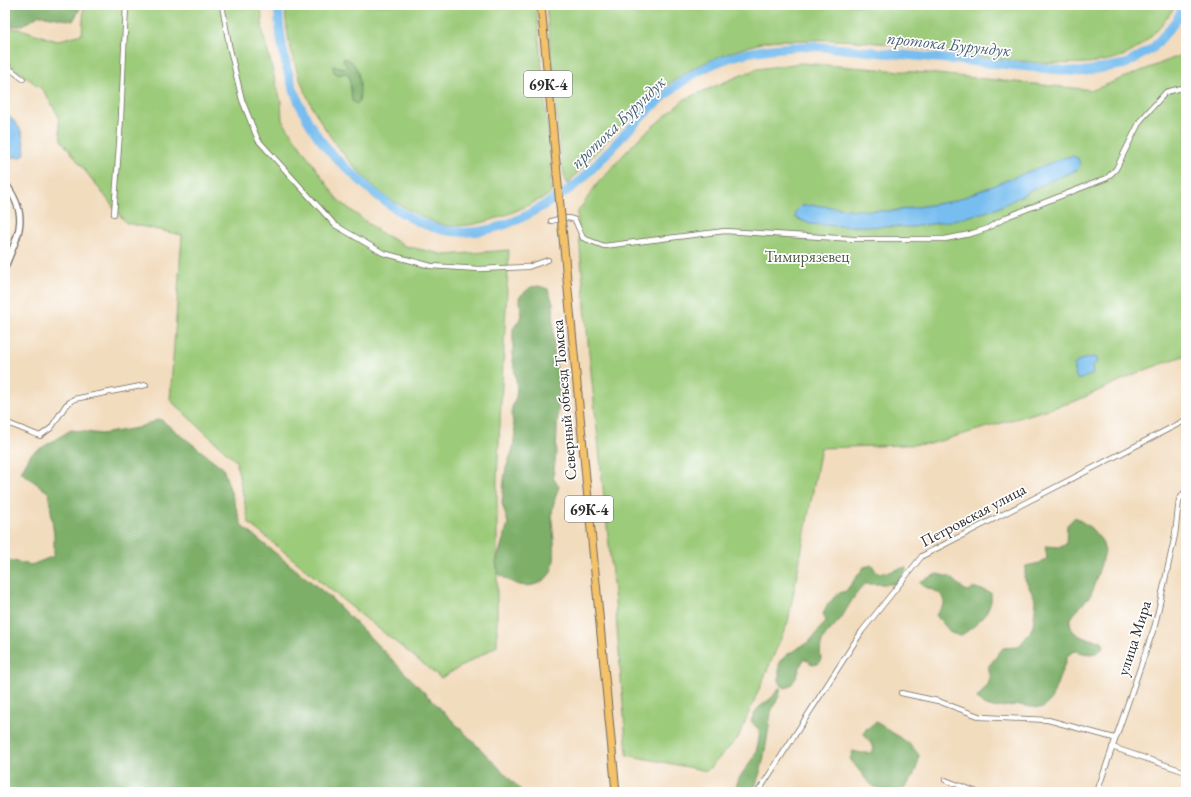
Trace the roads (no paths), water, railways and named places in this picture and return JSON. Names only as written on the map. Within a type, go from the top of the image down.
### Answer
[{"type":"main road","name":"Северный объезд Томска","points":[[541,5],[616,792]]},
{"type":"street","points":[[114,214],[121,118],[126,5]]},
{"type":"street","points":[[222,5],[229,45],[242,100],[258,140],[335,225],[383,253],[431,266],[479,269],[528,267],[548,260]]},
{"type":"street","points":[[5,65],[23,79]]},
{"type":"street","points":[[551,221],[569,217],[572,218],[575,220],[583,238],[604,246],[725,231],[854,239],[945,238],[970,234],[986,229],[1009,216],[1107,178],[1116,169],[1140,121],[1166,92],[1186,86]]},
{"type":"street","points":[[5,183],[21,215],[18,234],[5,266]]},
{"type":"street","points":[[5,422],[40,436],[51,428],[66,405],[74,399],[146,385]]},
{"type":"street","name":"Петровская улица","points":[[758,792],[862,631],[922,556],[1186,420]]},
{"type":"street","name":"улица Мира","points":[[1097,792],[1114,738],[1155,625],[1175,534],[1179,500],[1186,490]]},
{"type":"street","points":[[900,693],[938,701],[981,717],[1048,720],[1114,738]]},
{"type":"street","points":[[1112,747],[1186,772]]},
{"type":"street","points":[[945,780],[977,792]]},
{"type":"water","points":[[5,111],[18,126],[22,134],[25,154],[22,157],[12,157],[5,150]]},
{"type":"water","points":[[1072,156],[1078,158],[1080,165],[1077,170],[1048,182],[996,209],[956,220],[913,227],[835,226],[810,224],[796,218],[795,212],[801,206],[815,205],[856,210],[893,211],[954,201],[1063,158]]},
{"type":"water","points":[[1093,357],[1097,358],[1098,362],[1092,365],[1093,374],[1078,380],[1074,372],[1074,365],[1080,360]]},
{"type":"waterway","name":"протока Бурундук","points":[[278,5],[282,44],[291,82],[307,118],[329,151],[377,196],[399,211],[421,223],[443,230],[465,232],[489,230],[514,221],[562,195],[581,180],[631,127],[671,90],[701,70],[731,57],[762,50],[812,46],[1080,72],[1126,64],[1153,48],[1175,22],[1185,5]]},
{"type":"park label","name":"Тимирязевец","points":[[807,256]]}]
